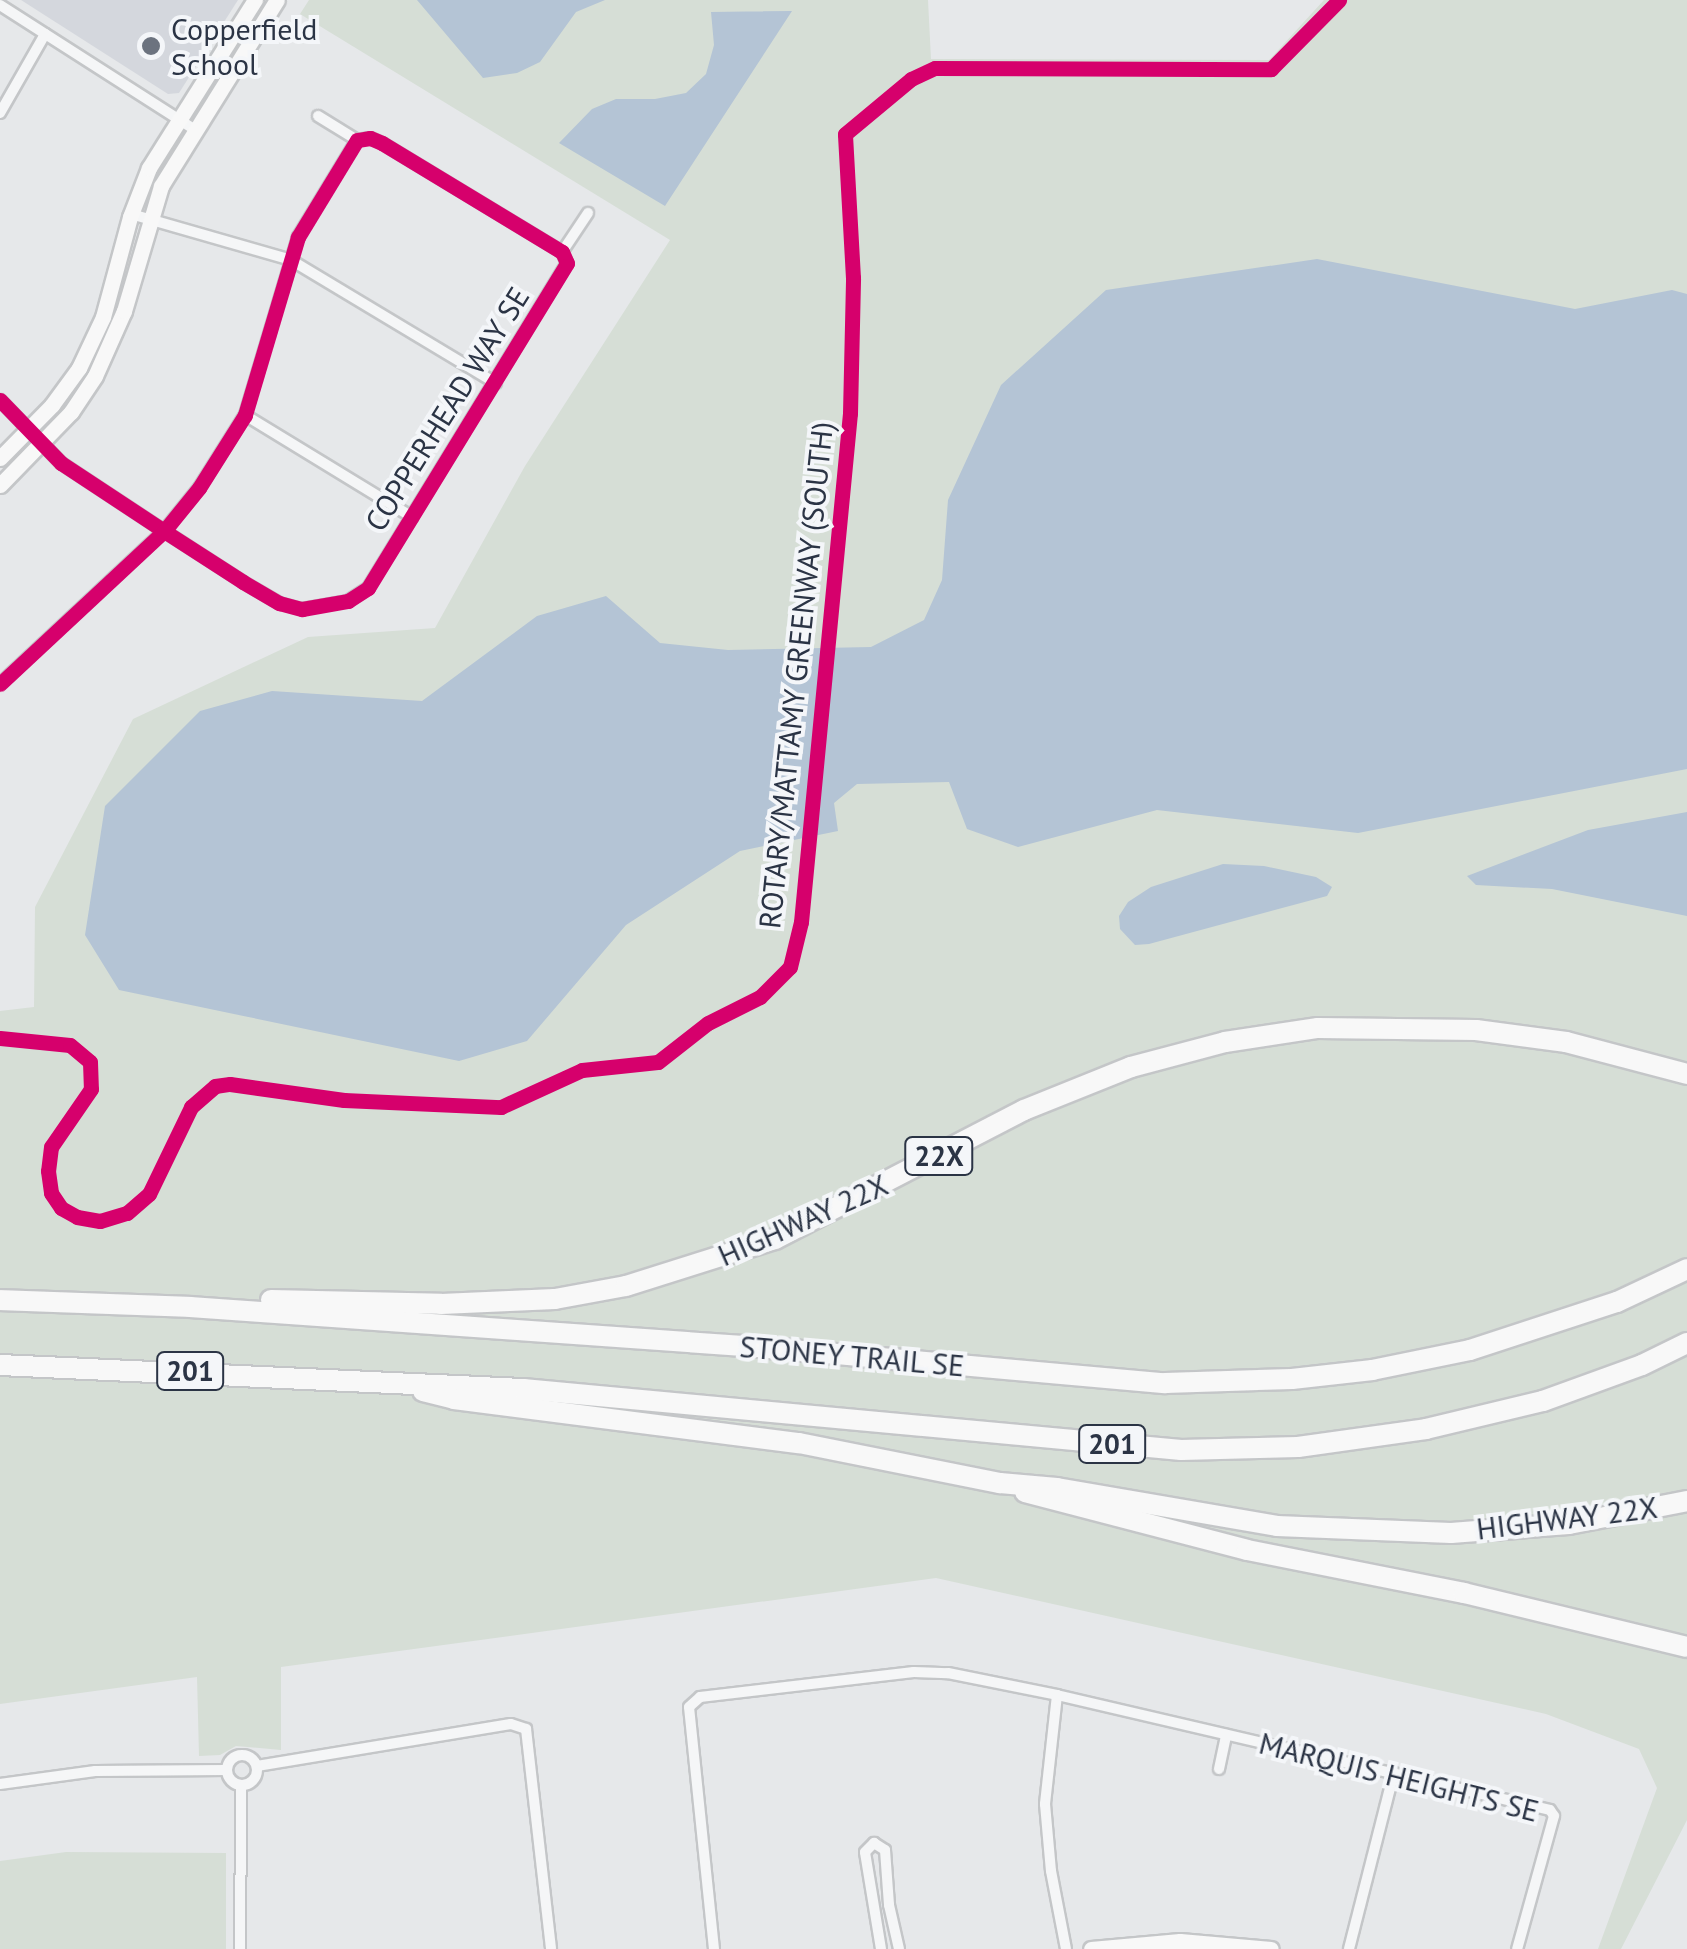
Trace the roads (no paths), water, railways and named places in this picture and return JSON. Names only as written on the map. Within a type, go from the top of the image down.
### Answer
[{"type":"highway","name":"HIGHWAY 22X","points":[[190,1307],[252,1299],[441,1304],[556,1299],[626,1286],[775,1239],[1024,1110],[1131,1066],[1244,1039],[1318,1028],[1476,1030],[1566,1042],[1687,1074]]},
{"type":"highway","name":"STONEY TRAIL SE","points":[[0,1300],[190,1307],[758,1347],[1165,1383],[1292,1379],[1470,1350],[1617,1302],[1687,1269]]},
{"type":"highway","name":"STONEY TRAIL SE","points":[[0,1365],[380,1380],[915,1422],[1181,1450],[1298,1447],[1426,1429],[1543,1401],[1642,1365],[1687,1342]]},
{"type":"highway","name":"HIGHWAY 22X","points":[[380,1380],[454,1400],[800,1443],[1000,1482],[1057,1488],[1277,1526],[1361,1533],[1451,1533],[1570,1524],[1687,1501]]},
{"type":"highway","points":[[1000,1482],[1052,1502],[1229,1545],[1464,1594],[1687,1647]]},
{"type":"street","points":[[0,458],[67,386],[92,344],[149,168],[255,0]]},
{"type":"street","points":[[0,485],[84,396],[124,312],[148,218],[194,129],[278,0]]},
{"type":"street","points":[[0,5],[194,129]]},
{"type":"street","points":[[0,113],[46,34]]},
{"type":"street","points":[[318,116],[357,140],[370,138],[382,143],[562,252]]},
{"type":"street","points":[[0,684],[164,531],[199,488],[244,416],[291,260],[310,214],[357,140]]},
{"type":"street","name":"COPPERHEAD WAY SE","points":[[0,400],[61,463],[267,596],[302,610],[348,601],[368,588],[563,275],[567,264],[562,252],[588,212]]},
{"type":"street","points":[[131,214],[291,260],[496,383]]},
{"type":"street","points":[[244,416],[412,517]]},
{"type":"street","name":"MARQUIS HEIGHTS SE","points":[[714,1949],[689,1707],[700,1697],[914,1672],[948,1673],[1057,1696],[1550,1810],[1554,1816],[1517,1949]]},
{"type":"street","points":[[1057,1696],[1045,1804],[1066,1949]]},
{"type":"street","points":[[257,1766],[512,1724],[526,1729],[551,1949]]},
{"type":"street","name":"MARQUIS HEIGHTS SE","points":[[1219,1768],[1226,1734]]},
{"type":"street","points":[[226,1770],[238,1755],[252,1758],[257,1766],[254,1780],[241,1786]]},
{"type":"street","points":[[0,1784],[96,1771],[226,1770]]},
{"type":"street","points":[[226,1770],[229,1779],[241,1786]]},
{"type":"street","points":[[1350,1949],[1394,1772]]},
{"type":"street","points":[[240,1949],[241,1786]]},
{"type":"street","points":[[881,1949],[865,1852],[874,1843],[884,1850],[889,1905],[900,1949]]},
{"type":"street","points":[[1091,1949],[1180,1941],[1271,1949]]},
{"type":"water","points":[[417,0],[605,0],[576,12],[540,62],[517,73],[483,78]]},
{"type":"water","points":[[792,11],[665,206],[559,143],[592,109],[616,99],[655,99],[686,93],[706,74],[714,45],[711,12]]},
{"type":"water","points":[[1317,259],[1575,309],[1672,290],[1687,294],[1687,769],[1358,833],[1157,810],[1018,847],[967,829],[949,782],[857,784],[834,803],[838,831],[740,851],[626,925],[527,1041],[459,1061],[119,990],[85,935],[105,806],[200,711],[272,691],[422,701],[537,616],[606,596],[660,643],[728,650],[871,647],[924,620],[942,580],[948,500],[1001,385],[1106,290]]},
{"type":"water","points":[[1687,812],[1687,916],[1552,889],[1476,885],[1467,876],[1588,830]]},
{"type":"water","points":[[1223,864],[1264,866],[1316,877],[1332,887],[1327,896],[1149,944],[1135,945],[1120,929],[1119,916],[1128,902],[1151,887]]},
{"type":"place","name":"Copperfield School","points":[[151,46]]}]
